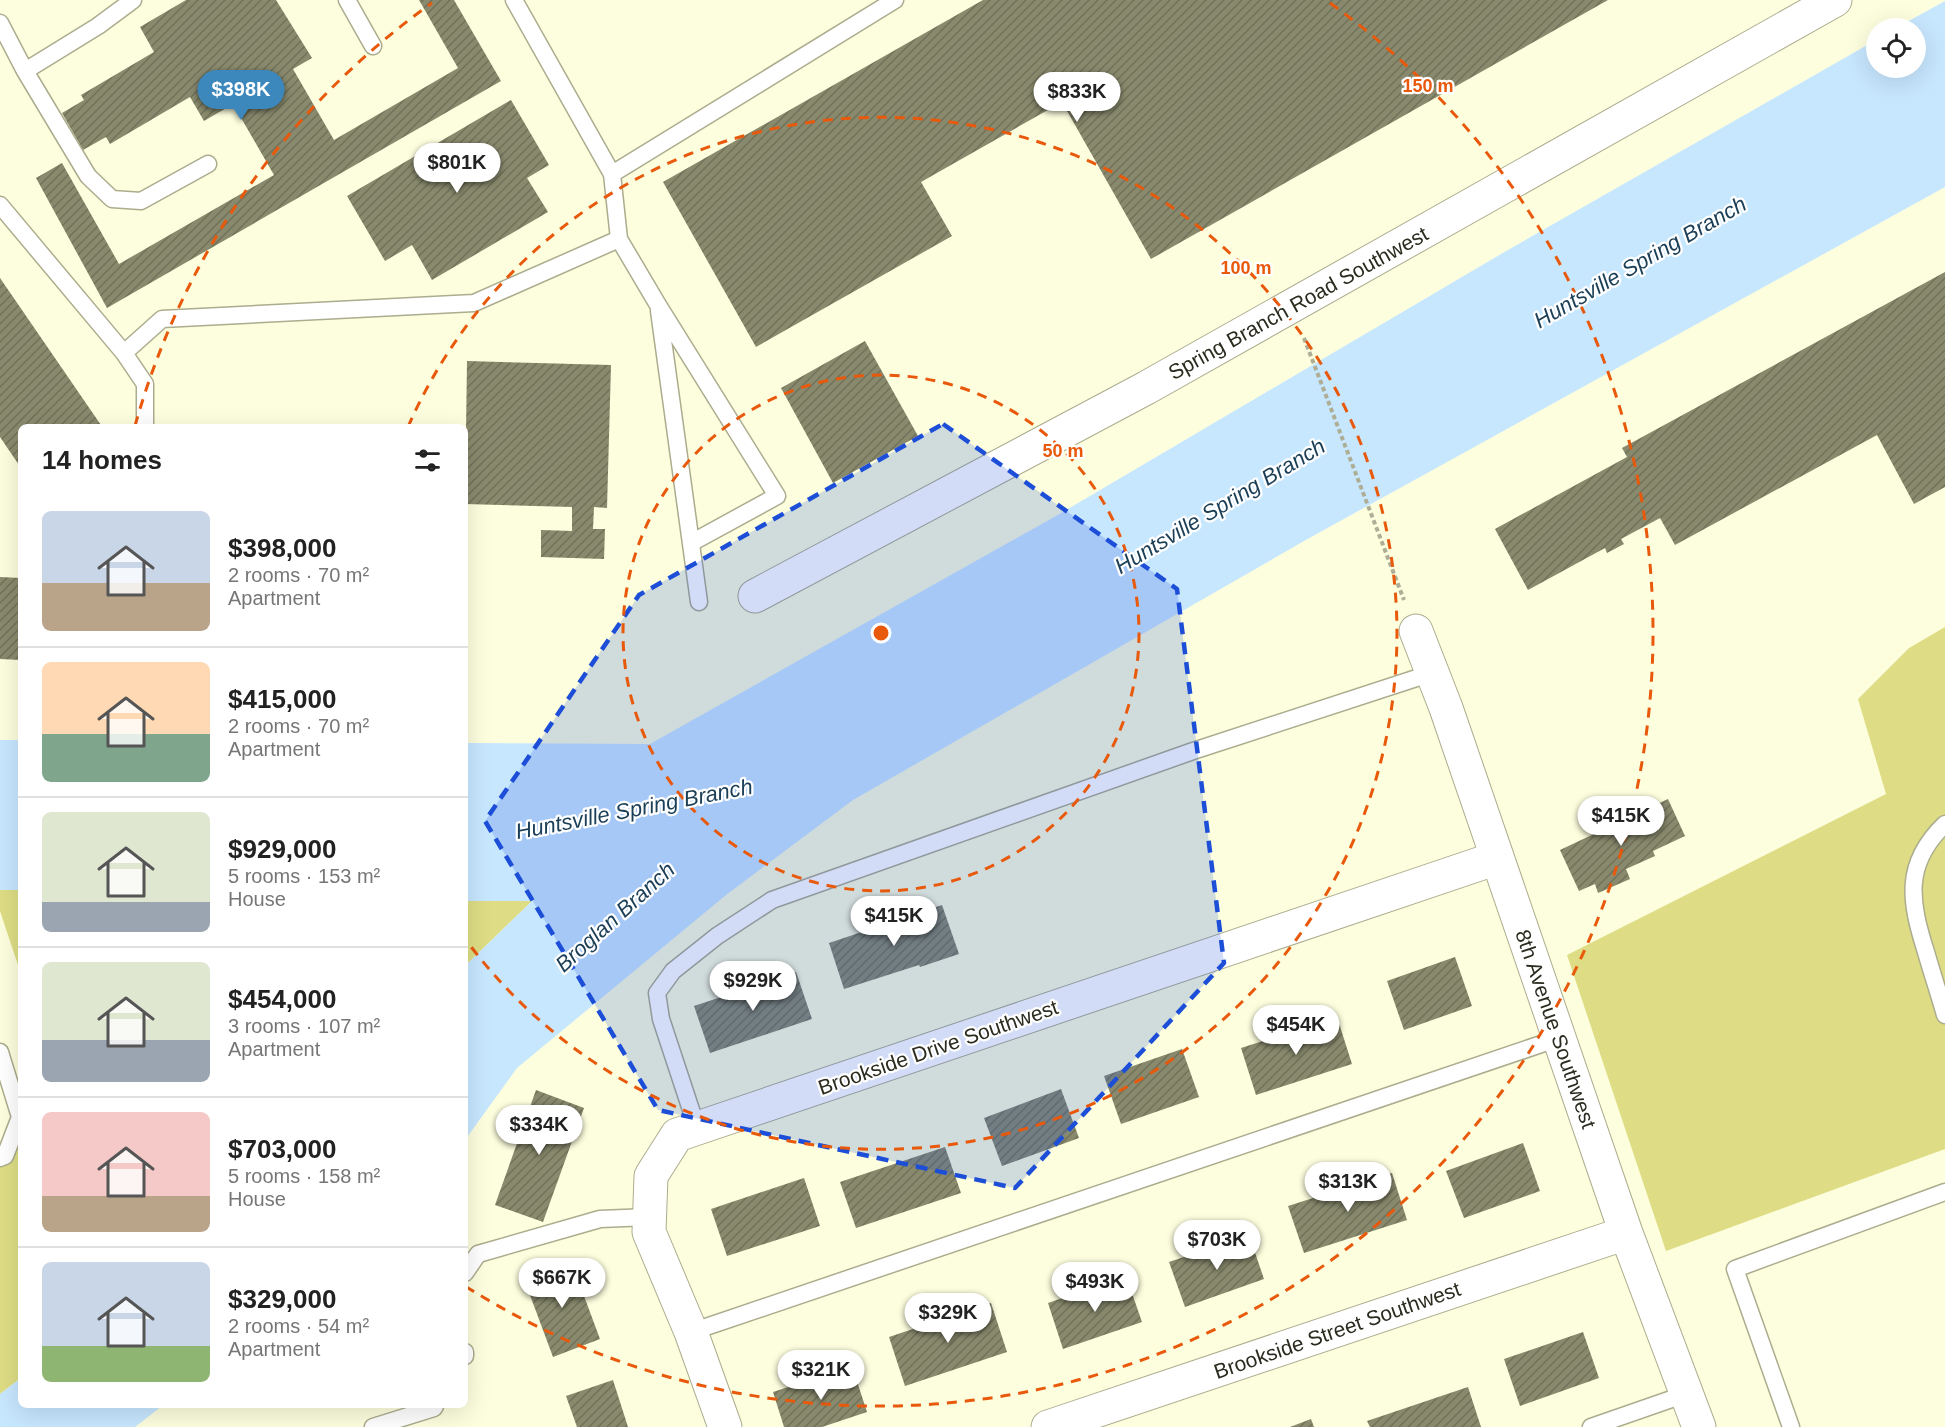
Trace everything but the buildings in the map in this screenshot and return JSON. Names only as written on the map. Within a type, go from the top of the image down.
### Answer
[{"type":"street","name":"Spring Branch Road Southwest","points":[[755,596],[1146,388],[1835,0]]},
{"type":"street","name":"8th Avenue Southwest","points":[[1416,631],[1626,1233],[1699,1427]]},
{"type":"street","name":"Brookside Drive Southwest","points":[[725,1427],[691,1332],[649,1232],[651,1176],[677,1135],[1497,858]]},
{"type":"street","name":"Brookside Street Southwest","points":[[1048,1427],[1626,1233]]},
{"type":"lane","points":[[25,71],[98,26],[133,0]]},
{"type":"lane","points":[[347,0],[373,46]]},
{"type":"lane","points":[[514,0],[612,174],[619,239],[777,496],[691,543]]},
{"type":"lane","points":[[612,174],[895,0]]},
{"type":"lane","points":[[0,23],[25,71],[88,176],[112,199],[141,201],[208,164]]},
{"type":"lane","points":[[0,204],[124,353],[145,384],[145,424]]},
{"type":"lane","points":[[124,353],[162,318],[474,303],[619,239]]},
{"type":"lane","points":[[658,305],[699,602]]},
{"type":"lane","points":[[697,1128],[661,1019],[657,993],[673,970],[717,936],[772,900],[1193,751],[1432,673]]},
{"type":"lane","points":[[1945,824],[1920,855],[1913,886],[1915,918],[1945,1015]]},
{"type":"lane","points":[[691,1332],[1559,1038]]},
{"type":"lane","points":[[0,1052],[18,1110]]},
{"type":"lane","points":[[0,1158],[5,1156],[18,1122]]},
{"type":"lane","points":[[1791,1427],[1735,1269],[1945,1192]]},
{"type":"lane","points":[[468,1269],[478,1254],[600,1219],[650,1217]]},
{"type":"lane","points":[[1591,1427],[1686,1394]]},
{"type":"lane","points":[[373,1427],[434,1408]]},
{"type":"path","points":[[1302,332],[1416,631]]},
{"type":"highlighted area","points":[[943,424],[1177,589],[1224,963],[1015,1188],[658,1110],[485,821],[639,595]]},
{"type":"shaded area","points":[[1945,627],[1945,1149],[1666,1251],[1567,955],[1886,794],[1858,699],[1909,648]]},
{"type":"shaded area","points":[[0,890],[18,890],[18,965],[0,911]]},
{"type":"shaded area","points":[[533,900],[468,963],[468,901]]},
{"type":"shaded area","points":[[18,1138],[18,1380],[0,1394],[0,1146]]},
{"type":"water","points":[[1945,1],[1945,187],[1304,541],[853,800],[726,895],[517,1068],[468,1136],[468,963],[532,901],[468,901],[468,743],[650,744],[1056,516],[1501,254],[1866,46],[1866,78],[1926,78],[1926,18],[1914,18]]},
{"type":"water","points":[[0,740],[18,740],[18,890],[0,890]]},
{"type":"water","points":[[18,1380],[18,1408],[159,1408],[135,1427],[0,1427],[0,1394]]},
{"type":"water label","name":"Huntsville Spring Branch","points":[[1640,262]]},
{"type":"water label","name":"Huntsville Spring Branch","points":[[1220,506]]},
{"type":"water label","name":"Huntsville Spring Branch","points":[[634,809]]},
{"type":"water label","name":"Broglan Branch","points":[[615,917]]}]
